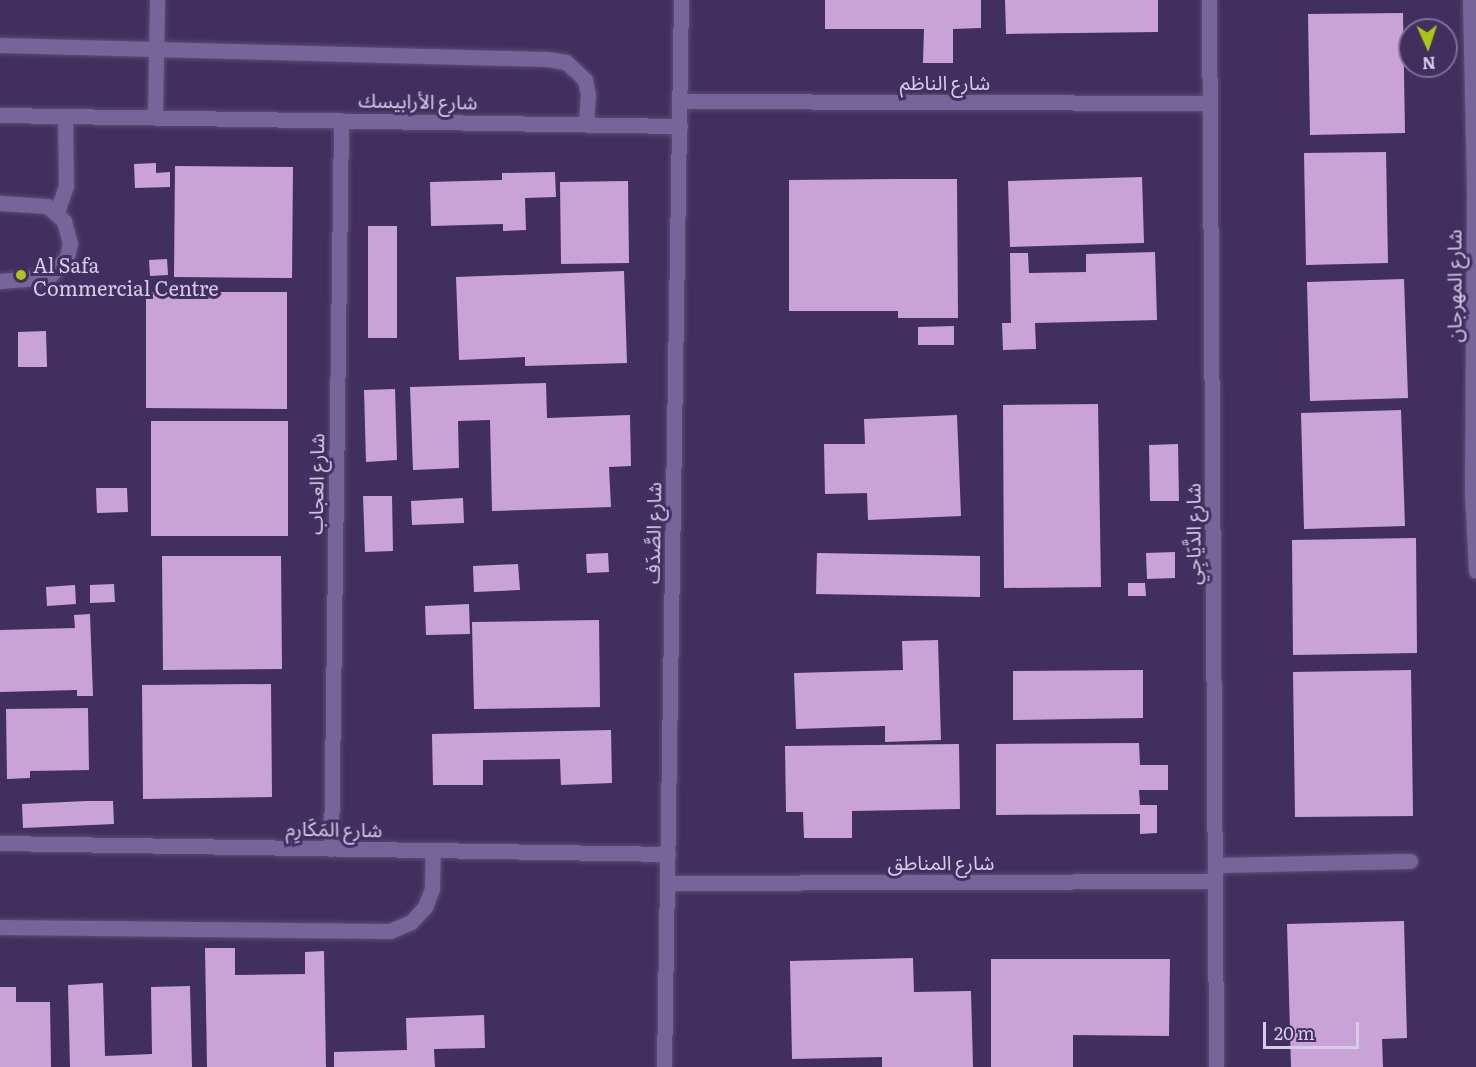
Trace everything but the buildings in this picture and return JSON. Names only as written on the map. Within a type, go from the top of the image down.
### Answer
[{"type":"street","points":[[155,117],[157,0]]},
{"type":"street","name":"شارع الصَّدَف","points":[[664,1067],[681,0]]},
{"type":"street","name":"شارع الدَّيَاجِي","points":[[1209,0],[1216,1067]]},
{"type":"street","name":"شارع المهرجان","points":[[1470,0],[1475,196],[1475,387],[1472,494],[1476,571]]},
{"type":"street","points":[[0,45],[566,62],[585,80],[588,94],[586,124]]},
{"type":"street","name":"شارع الناظم","points":[[680,101],[1210,103]]},
{"type":"street","name":"شارع الأرابيسك","points":[[0,115],[680,126]]},
{"type":"street","points":[[57,212],[66,186],[65,116]]},
{"type":"street","name":"شارع العجاب","points":[[331,849],[341,120]]},
{"type":"street","points":[[0,203],[36,203],[57,212],[64,221],[70,243],[59,268],[36,281],[0,281]]},
{"type":"street","name":"شارع المَكَارِم","points":[[0,843],[668,854]]},
{"type":"street","points":[[0,927],[390,931],[411,922],[425,907],[432,889],[433,850]]},
{"type":"street","points":[[1215,865],[1410,861]]},
{"type":"street","name":"شارع المناطق","points":[[667,883],[1215,881]]},
{"type":"place","name":"Al Safa Commercial Centre","points":[[21,275]]}]
